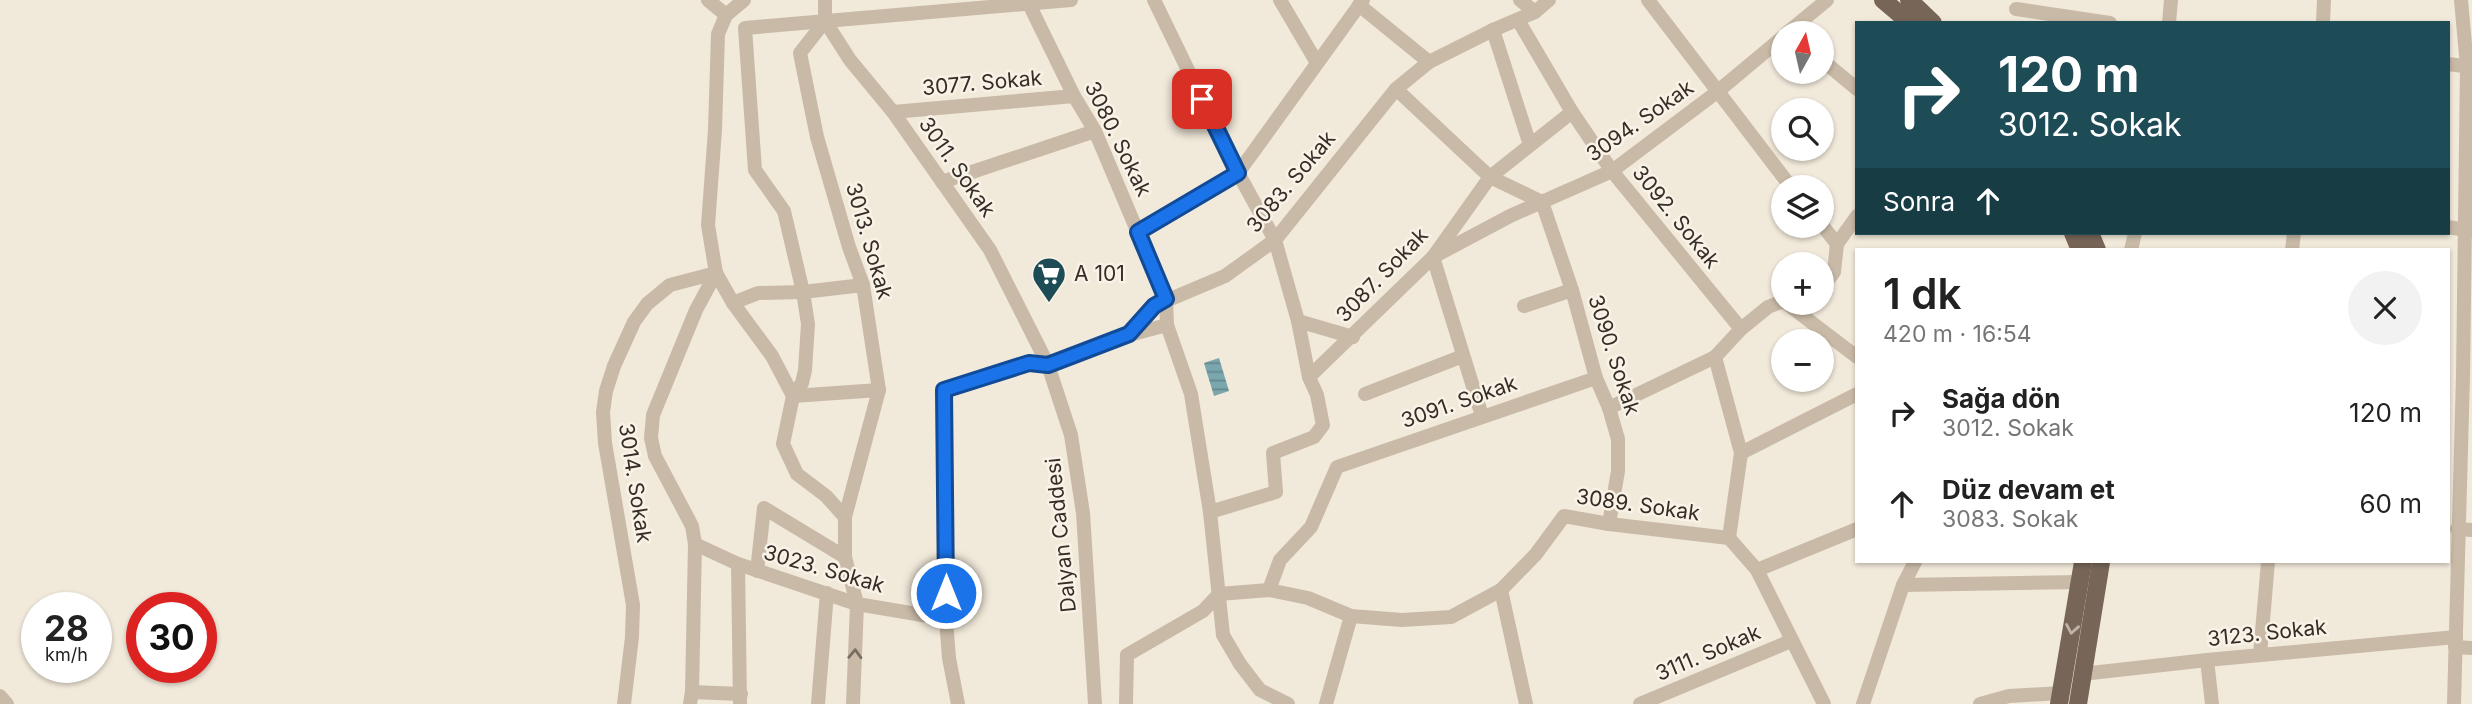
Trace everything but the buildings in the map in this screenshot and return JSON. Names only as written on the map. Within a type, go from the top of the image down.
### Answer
[{"type":"main road","points":[[1883,0],[1908,21]]},
{"type":"main road","points":[[1909,0],[1931,21]]},
{"type":"main road","points":[[2060,699],[2083,563]]},
{"type":"main road","points":[[2078,704],[2101,563]]},
{"type":"street","points":[[708,0],[726,15]]},
{"type":"street","points":[[729,0],[718,34],[708,225],[716,273],[733,303],[772,356],[793,396]]},
{"type":"street","points":[[726,15],[744,0]]},
{"type":"street","points":[[825,0],[825,21]]},
{"type":"street","points":[[845,517],[826,496],[797,474],[783,444],[793,396],[802,383],[807,356],[808,324],[784,211],[755,170],[745,28],[1071,0]]},
{"type":"street","points":[[1154,0],[1238,173],[1275,240],[1323,425],[1314,437],[1273,453],[1276,492],[1210,512]]},
{"type":"street","points":[[1280,0],[1317,63]]},
{"type":"street","points":[[1520,0],[1535,12]]},
{"type":"street","name":"3083. Sokak","points":[[946,619],[944,390],[1029,363],[1048,365],[1129,334],[1154,306],[1225,276],[1275,240],[1396,89],[1429,62],[1535,12],[1549,0]]},
{"type":"street","points":[[1648,0],[1782,175]]},
{"type":"street","name":"3094. Sokak","points":[[1802,21],[1827,0]]},
{"type":"street","points":[[2169,21],[2171,0]]},
{"type":"street","points":[[2323,21],[2325,0]]},
{"type":"street","points":[[2454,704],[2465,530],[2453,514],[2469,231],[2469,67],[2461,0]]},
{"type":"street","name":"3080. Sokak","points":[[1027,2],[1074,96],[1095,131],[1166,299]]},
{"type":"street","points":[[1138,232],[1238,173],[1361,3],[1429,62]]},
{"type":"street","points":[[2015,11],[2094,21]]},
{"type":"street","name":"3092. Sokak","points":[[1518,20],[1572,112],[1612,171],[1741,329]]},
{"type":"street","name":"3011. Sokak","points":[[825,21],[850,60],[893,112],[990,250],[1048,365]]},
{"type":"street","name":"3013. Sokak","points":[[825,21],[800,53],[817,137],[863,285],[879,390],[845,517],[845,557],[857,604],[853,704]]},
{"type":"street","points":[[1493,30],[1530,145]]},
{"type":"street","name":"3094. Sokak","points":[[1433,257],[1510,216],[1612,171],[1717,92],[1771,47]]},
{"type":"street","points":[[2450,64],[2469,67]]},
{"type":"street","points":[[1834,70],[1855,87]]},
{"type":"street","points":[[1396,89],[1490,177],[1542,202]]},
{"type":"street","name":"3077. Sokak","points":[[893,112],[1074,96]]},
{"type":"street","name":"3087. Sokak","points":[[1309,377],[1433,257],[1490,177],[1572,112]]},
{"type":"street","points":[[942,181],[1095,131]]},
{"type":"street","name":"3090. Sokak","points":[[1542,202],[1572,290],[1595,379],[1609,408],[1618,439],[1618,471],[1609,524]]},
{"type":"street","points":[[1834,272],[1837,243],[1855,219]]},
{"type":"street","points":[[2450,227],[2469,231]]},
{"type":"street","points":[[1833,238],[1837,243]]},
{"type":"street","points":[[1433,257],[1482,416]]},
{"type":"street","points":[[716,273],[696,310],[653,415],[651,438],[655,456],[692,526],[695,544],[691,698],[740,699],[738,564]]},
{"type":"street","name":"3014. Sokak","points":[[624,704],[633,605],[605,443],[603,412],[606,391],[634,322],[647,304],[670,285],[716,273]]},
{"type":"street","points":[[733,303],[758,293],[803,292],[863,285]]},
{"type":"street","points":[[1524,306],[1572,290]]},
{"type":"street","points":[[1166,299],[1167,325],[1191,394],[1210,512],[1223,635],[1260,690],[1288,704]]},
{"type":"street","points":[[1609,408],[1715,358],[1741,329],[1771,307]]},
{"type":"street","points":[[1805,315],[1855,355]]},
{"type":"street","points":[[1298,321],[1353,337]]},
{"type":"street","points":[[1129,334],[1167,325]]},
{"type":"street","points":[[1365,394],[1463,355]]},
{"type":"street","points":[[1715,358],[1741,453],[1729,538],[1757,570],[1824,704]]},
{"type":"street","name":"Dalyan Caddesi","points":[[1048,365],[1072,435],[1083,513],[1095,704]]},
{"type":"street","name":"3091. Sokak","points":[[1269,590],[1280,559],[1311,527],[1337,467],[1595,379]]},
{"type":"street","points":[[793,396],[879,390]]},
{"type":"street","points":[[1741,453],[1855,395]]},
{"type":"street","points":[[757,571],[764,508],[845,557]]},
{"type":"street","name":"3089. Sokak","points":[[1219,594],[1269,590],[1308,598],[1351,616],[1402,620],[1451,617],[1501,590],[1536,554],[1564,516],[1729,538]]},
{"type":"street","points":[[1757,570],[1855,530]]},
{"type":"street","name":"3023. Sokak","points":[[695,544],[738,564],[857,604],[946,619]]},
{"type":"street","points":[[1863,704],[1903,585],[1914,563]]},
{"type":"street","points":[[2260,655],[2268,563]]},
{"type":"street","points":[[1903,585],[2080,582]]},
{"type":"street","points":[[1501,590],[1526,704]]},
{"type":"street","points":[[818,704],[827,593]]},
{"type":"street","points":[[1126,704],[1127,655],[1203,611],[1219,594]]},
{"type":"street","points":[[1326,704],[1351,616]]},
{"type":"street","points":[[946,619],[949,658],[958,704]]},
{"type":"street","name":"3111. Sokak","points":[[1640,704],[1791,641]]},
{"type":"street","name":"3123. Sokak","points":[[2082,674],[2260,655],[2456,642],[2472,648]]},
{"type":"street","points":[[2207,660],[2212,704]]},
{"type":"street","points":[[0,696],[7,704]]},
{"type":"street","points":[[1980,704],[2008,696],[2060,699]]},
{"type":"water","points":[[1219,358],[1229,391],[1214,396],[1204,363]]},
{"type":"place","name":"A 101","points":[[1049,304]]},
{"type":"route","points":[[946,593],[944,390],[1029,363],[1048,365],[1129,334],[1154,306],[1166,299],[1138,232],[1238,173],[1202,99]]}]
